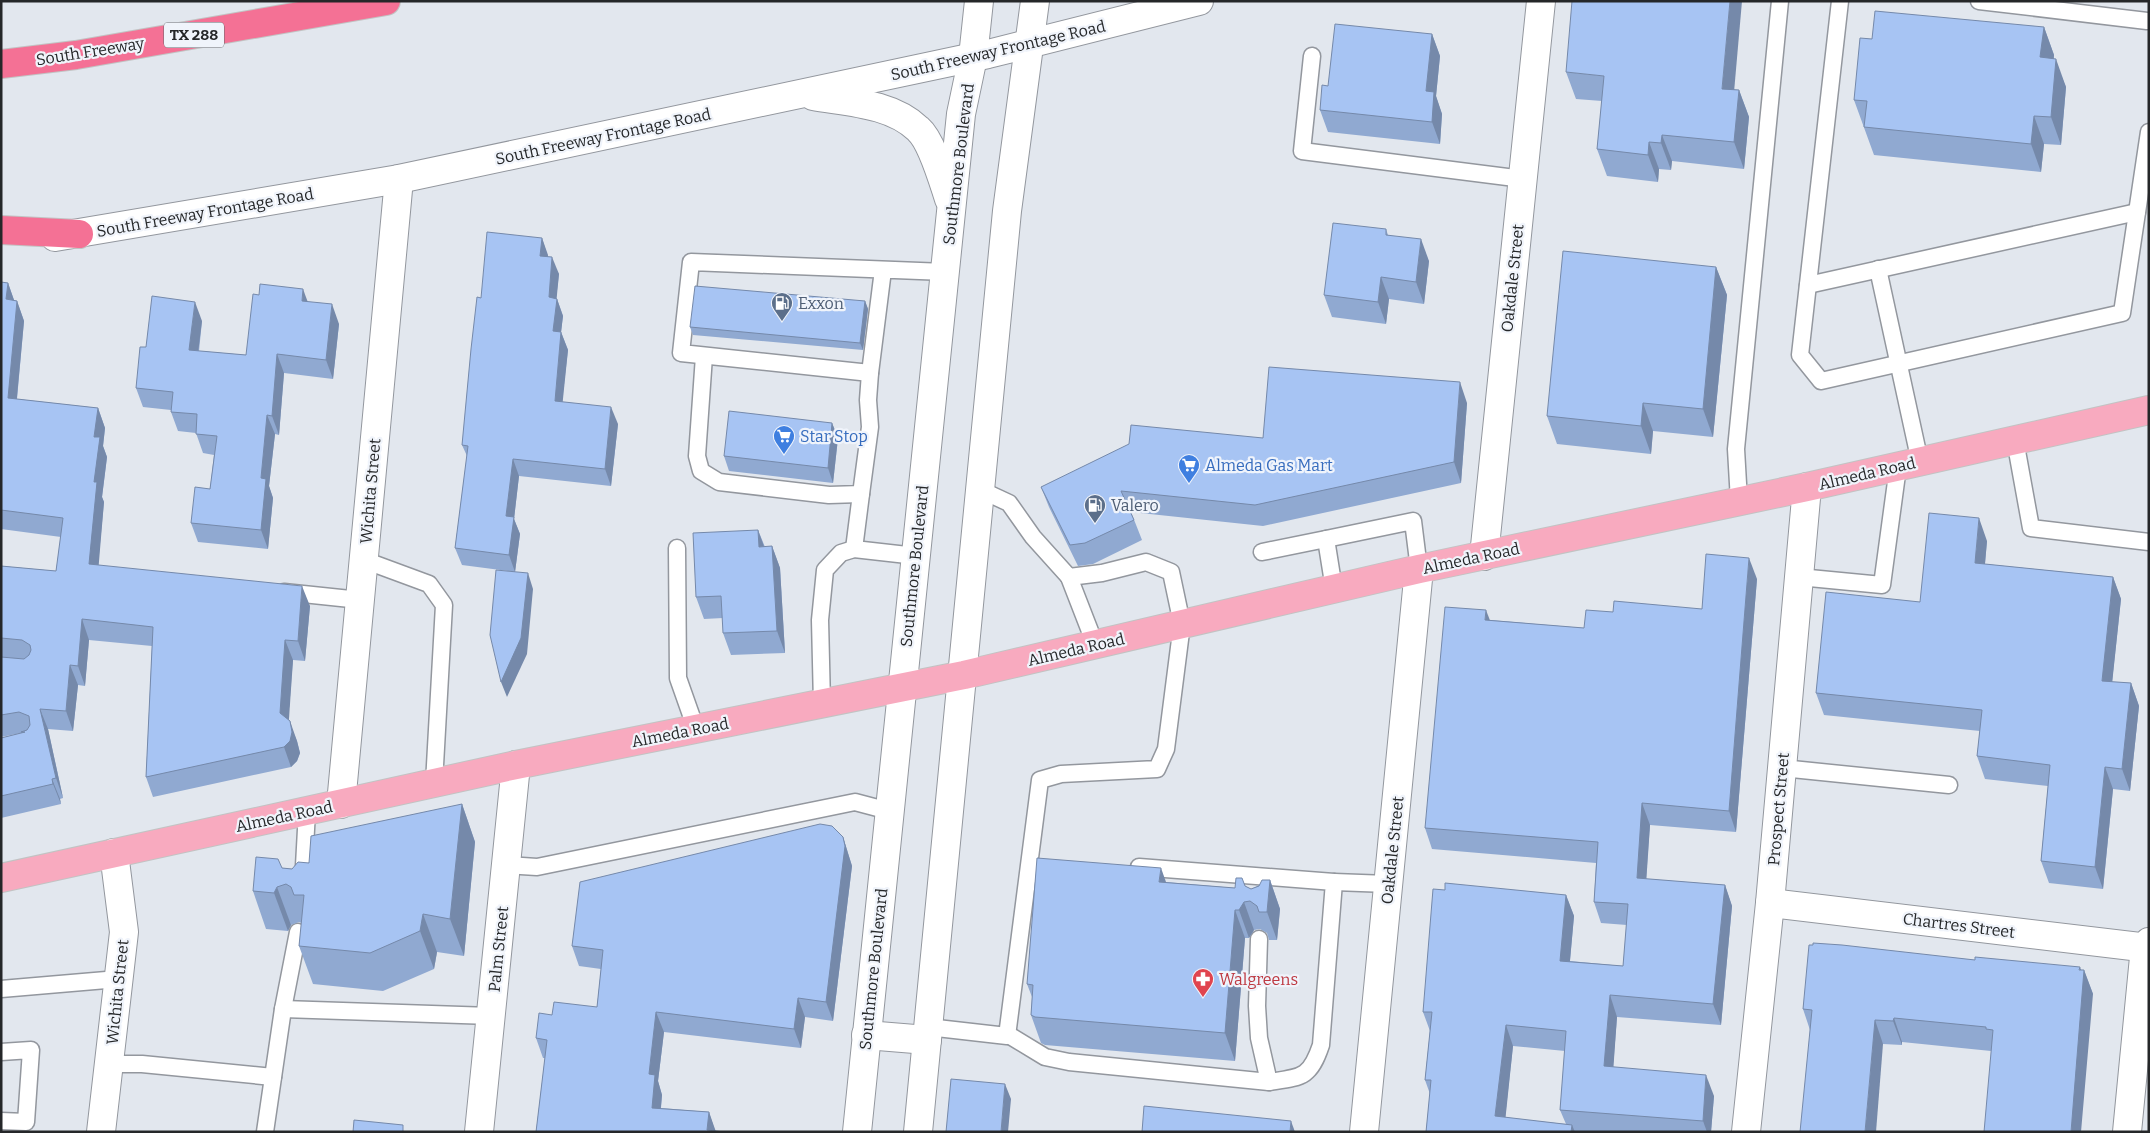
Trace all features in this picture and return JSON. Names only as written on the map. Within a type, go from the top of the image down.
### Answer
[{"type":"highway","name":"South Freeway","points":[[1,64],[76,55],[386,1]]},
{"type":"highway","points":[[1,230],[79,234]]},
{"type":"main road","name":"Southmore Boulevard","points":[[856,1132],[962,114],[973,57],[978,1]]},
{"type":"main road","points":[[918,1132],[964,675],[1007,211],[1035,1]]},
{"type":"main road","name":"South Freeway Frontage Road","points":[[1,244],[79,234],[399,178],[973,57],[1199,1]]},
{"type":"main road","name":"Oakdale Street","points":[[1484,556],[1541,1]]},
{"type":"main road","points":[[799,94],[886,109],[919,129],[936,160],[952,208]]},
{"type":"main road","name":"Wichita Street","points":[[341,804],[399,178]]},
{"type":"main road","name":"Almeda Road","points":[[1,878],[516,765],[964,675],[1419,569],[1807,487],[2149,410]]},
{"type":"main road","name":"Prospect Street","points":[[1746,1132],[1770,903],[1807,487]]},
{"type":"main road","name":"Oakdale Street","points":[[1364,1132],[1419,569]]},
{"type":"main road","name":"Palm Street","points":[[479,1132],[516,765]]},
{"type":"main road","name":"Wichita Street","points":[[101,1132],[124,932],[114,852]]},
{"type":"main road","name":"Chartres Street","points":[[1770,903],[2148,946]]},
{"type":"main road","points":[[2127,1132],[2148,946]]},
{"type":"main road","points":[[866,1035],[927,1034]]},
{"type":"lane","points":[[1739,501],[1736,449],[1780,1]]},
{"type":"lane","points":[[1840,1],[1800,355],[1821,381],[2122,313],[2149,132]]},
{"type":"lane","points":[[1979,1],[2148,18]]},
{"type":"lane","points":[[1312,56],[1302,151],[1522,179]]},
{"type":"lane","points":[[1808,285],[2137,212]]},
{"type":"lane","points":[[870,373],[681,353],[691,262],[945,272]]},
{"type":"lane","points":[[1799,577],[1882,585],[1909,464],[1899,364],[1878,269]]},
{"type":"lane","points":[[854,548],[870,427],[868,400],[870,373],[883,270]]},
{"type":"lane","points":[[704,356],[697,456],[701,470],[719,482],[829,495],[861,494]]},
{"type":"lane","points":[[2015,440],[2030,528],[2149,542]]},
{"type":"lane","points":[[981,490],[1009,503],[1033,537],[1069,577],[1095,644]]},
{"type":"lane","points":[[1262,552],[1413,521],[1419,569]]},
{"type":"lane","points":[[1326,539],[1334,589]]},
{"type":"lane","points":[[677,548],[678,678],[696,729]]},
{"type":"lane","points":[[822,704],[820,620],[824,570],[841,553],[854,548],[916,556]]},
{"type":"lane","points":[[364,560],[429,584],[444,605],[434,783]]},
{"type":"lane","points":[[1007,1034],[1040,780],[1061,774],[1157,770],[1166,749],[1182,624],[1171,572],[1146,562],[1102,573],[1069,577]]},
{"type":"lane","points":[[264,590],[360,600]]},
{"type":"lane","points":[[1782,768],[1948,785]]},
{"type":"lane","points":[[506,865],[537,867],[855,802],[889,811]]},
{"type":"lane","points":[[302,898],[307,811]]},
{"type":"lane","points":[[1030,859],[1050,860]]},
{"type":"lane","points":[[1119,866],[1266,884],[1334,882],[1388,884]]},
{"type":"lane","points":[[1007,1034],[1045,1057],[1069,1062],[1269,1082],[1297,1078],[1314,1066],[1321,1044],[1334,882]]},
{"type":"lane","points":[[265,1132],[283,1009],[298,932]]},
{"type":"lane","points":[[1259,939],[1256,1006],[1269,1082]]},
{"type":"lane","points":[[1,989],[118,979]]},
{"type":"lane","points":[[283,1009],[491,1016]]},
{"type":"lane","points":[[927,1034],[1007,1036],[1007,1034]]},
{"type":"lane","points":[[1,1052],[31,1050],[26,1122],[1,1121]]},
{"type":"lane","points":[[109,1064],[142,1064],[273,1076]]},
{"type":"building","points":[[1572,1],[1730,1],[1722,89],[1739,90],[1734,142],[1662,135],[1661,143],[1649,142],[1648,155],[1597,149],[1604,76],[1566,72]]},
{"type":"building","points":[[1875,11],[2044,27],[2040,57],[2056,59],[2051,117],[2034,116],[2031,144],[1864,127],[1867,101],[1854,100],[1860,38],[1872,39]]},
{"type":"building","points":[[1335,24],[1432,34],[1426,91],[1434,92],[1432,122],[1320,110],[1322,85],[1328,86]]},
{"type":"building","points":[[1333,223],[1386,229],[1386,235],[1421,239],[1416,282],[1381,277],[1378,302],[1324,295]]},
{"type":"building","points":[[487,232],[542,238],[540,256],[552,257],[549,297],[557,299],[553,331],[561,332],[555,401],[611,407],[605,469],[513,459],[506,516],[514,517],[509,555],[455,548],[468,446],[462,445],[471,349],[477,297],[481,298]]},
{"type":"building","points":[[1563,251],[1716,267],[1703,409],[1643,403],[1641,426],[1547,416]]},
{"type":"building","points":[[1,282],[8,283],[6,299],[17,301],[8,398],[98,408],[94,437],[100,437],[94,482],[97,482],[89,564],[302,586],[298,641],[285,640],[280,713],[290,721],[292,732],[290,741],[284,747],[146,777],[153,627],[82,619],[78,666],[70,665],[66,711],[40,709],[56,778],[52,779],[53,784],[1,796],[1,738],[25,732],[21,732],[27,730],[30,725],[29,716],[19,712],[1,715],[1,657],[24,659],[31,650],[30,645],[22,640],[1,638],[1,566],[56,571],[63,518],[1,510]]},
{"type":"building","points":[[260,284],[303,289],[302,301],[332,304],[326,360],[277,354],[272,416],[267,415],[261,478],[266,479],[261,530],[191,523],[195,487],[210,489],[217,436],[196,434],[197,414],[171,412],[173,392],[136,388],[140,347],[146,347],[152,296],[195,302],[189,350],[246,355],[253,294],[259,295]]},
{"type":"building","name":"Exxon","points":[[695,286],[865,301],[860,343],[690,327]]},
{"type":"building","points":[[1269,367],[1460,382],[1454,462],[1255,505],[1121,491],[1134,520],[1085,543],[1070,545],[1041,487],[1129,444],[1131,425],[1263,438]]},
{"type":"building","name":"Star Stop","points":[[729,411],[832,423],[828,468],[724,456]]},
{"type":"building","points":[[1929,513],[1979,518],[1975,563],[2113,577],[2102,681],[2131,683],[2122,769],[2105,767],[2095,867],[2041,861],[2050,765],[1977,756],[1982,710],[1816,693],[1826,592],[1920,602]]},
{"type":"building","points":[[758,530],[759,547],[772,546],[777,631],[723,633],[721,596],[696,597],[693,533]]},
{"type":"building","points":[[1706,554],[1749,558],[1729,811],[1642,803],[1637,878],[1725,885],[1713,1004],[1610,995],[1604,1066],[1706,1075],[1703,1121],[1560,1110],[1566,1031],[1506,1025],[1495,1116],[1572,1125],[1571,1132],[1426,1132],[1431,1080],[1425,1080],[1432,1012],[1423,1012],[1433,889],[1445,890],[1445,883],[1566,895],[1560,961],[1623,966],[1628,904],[1594,902],[1598,842],[1425,828],[1445,607],[1486,610],[1485,620],[1584,628],[1586,610],[1613,612],[1614,601],[1702,609]]},
{"type":"building","points":[[496,570],[528,573],[521,638],[501,682],[490,635]]},
{"type":"building","points":[[462,804],[450,919],[423,914],[420,931],[370,953],[299,946],[304,895],[294,895],[291,887],[286,884],[277,887],[274,893],[253,891],[256,857],[278,859],[282,868],[292,869],[298,862],[309,863],[311,836]]},
{"type":"building","points":[[820,824],[832,826],[843,837],[845,846],[826,1002],[798,998],[794,1029],[656,1012],[649,1074],[655,1075],[652,1108],[709,1112],[707,1130],[725,1132],[536,1132],[547,1040],[536,1038],[539,1013],[552,1015],[554,1002],[597,1007],[603,950],[572,946],[580,882]]},
{"type":"building","name":"Walgreens","points":[[1037,858],[1161,868],[1159,882],[1235,888],[1236,878],[1242,878],[1245,886],[1251,889],[1259,886],[1262,880],[1270,880],[1267,912],[1259,912],[1257,906],[1250,901],[1244,902],[1239,910],[1235,910],[1225,1033],[1035,1017],[1031,1015],[1033,985],[1027,984]]},
{"type":"building","points":[[1813,943],[1975,960],[1975,957],[2080,967],[2079,970],[2084,970],[2071,1132],[1984,1132],[1993,1030],[1986,1029],[1986,1027],[1894,1018],[1893,1021],[1875,1020],[1865,1132],[1800,1132],[1812,1010],[1803,1009],[1809,945],[1813,945]]},
{"type":"building","points":[[951,1079],[1005,1084],[1001,1132],[946,1132]]},
{"type":"building","points":[[1144,1106],[1291,1121],[1290,1132],[1142,1132]]},
{"type":"building","points":[[354,1120],[403,1125],[403,1132],[353,1132]]},
{"type":"place","name":"Exxon","points":[[782,322]]},
{"type":"place","name":"Star Stop","points":[[784,455]]},
{"type":"place","name":"Almeda Gas Mart","points":[[1189,484]]},
{"type":"place","name":"Valero","points":[[1095,524]]},
{"type":"place","name":"Walgreens","points":[[1203,998]]}]
